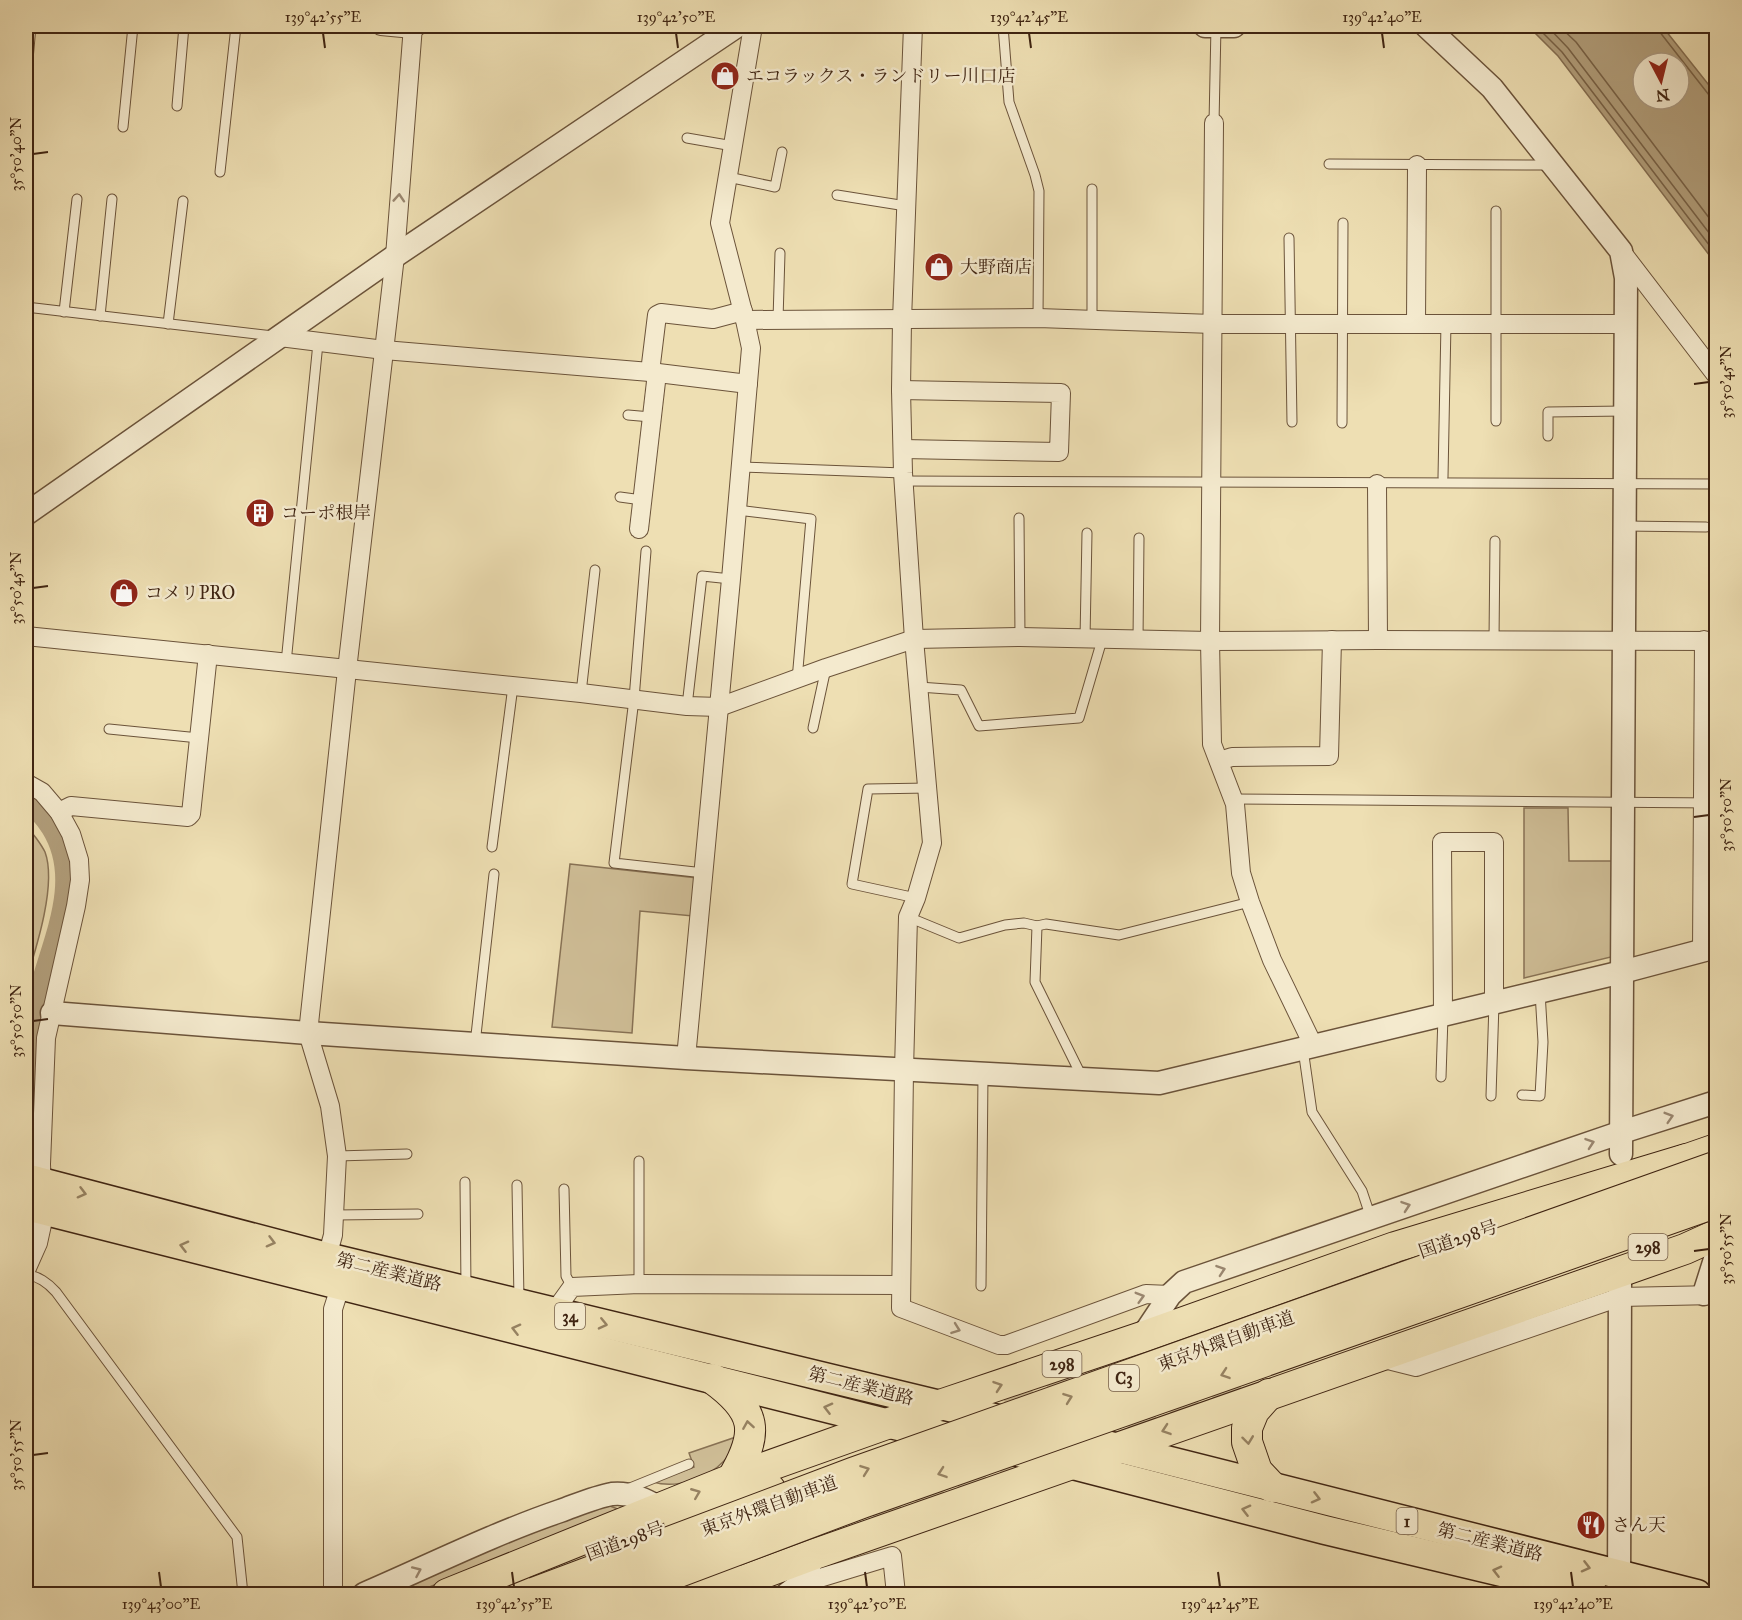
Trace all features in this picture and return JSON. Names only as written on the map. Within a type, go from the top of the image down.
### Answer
[{"type":"highway","name":"国道298号","points":[[1200,1332],[1701,1163],[1716,1149]]},
{"type":"highway","name":"298","points":[[447,1594],[732,1479],[1395,1247],[1701,1163]]},
{"type":"highway","name":"東京外環自動車道","points":[[535,1594],[854,1474],[1701,1163]]},
{"type":"highway","name":"東京外環自動車道","points":[[616,1594],[863,1501],[1716,1201]]},
{"type":"highway","name":"298","points":[[707,1594],[1116,1447],[1260,1389],[1716,1223]]},
{"type":"highway","name":"298","points":[[1260,1389],[1373,1357],[1684,1249],[1716,1235]]},
{"type":"highway","points":[[713,1378],[734,1394],[743,1406],[749,1421],[750,1439],[745,1457],[732,1479]]},
{"type":"highway","points":[[1260,1389],[1247,1428],[1247,1442],[1257,1471],[1272,1487]]},
{"type":"highway","name":"国道298号","points":[[483,1594],[802,1477]]},
{"type":"highway","points":[[667,1594],[873,1517]]},
{"type":"main road","name":"第二産業道路","points":[[33,1180],[327,1257],[1116,1447],[1272,1487],[1620,1585],[1697,1594]]},
{"type":"main road","name":"第二産業道路","points":[[34,1208],[890,1424],[1068,1464],[1565,1591],[1594,1594]]},
{"type":"street","points":[[327,1257],[335,1215],[337,1156],[330,1106],[308,1033],[395,256],[415,27],[381,26]]},
{"type":"street","points":[[26,514],[395,256],[737,26]]},
{"type":"street","points":[[686,1058],[751,348],[720,223],[753,26]]},
{"type":"street","points":[[913,26],[902,320],[903,477],[914,639],[929,788],[932,843],[908,917],[901,1308],[999,1345],[1006,1345],[1146,1294],[1170,1295]]},
{"type":"street","points":[[1205,26],[1233,26]]},
{"type":"street","points":[[1426,26],[1492,88],[1716,375]]},
{"type":"street","points":[[1214,123],[1210,641],[1212,744],[1233,799],[1241,873],[1250,902],[1309,1048]]},
{"type":"street","points":[[1416,165],[1416,323]]},
{"type":"street","points":[[1621,251],[1626,278],[1622,1143]]},
{"type":"street","points":[[639,529],[651,417],[657,315],[661,313],[713,319],[744,315],[778,320],[1038,318],[1213,324],[1625,324]]},
{"type":"street","points":[[280,337],[384,350],[653,372],[748,384]]},
{"type":"street","points":[[901,390],[1060,393],[1059,452],[903,449]]},
{"type":"street","points":[[1377,484],[1378,640]]},
{"type":"street","points":[[26,636],[687,706],[719,707],[914,639],[1020,637],[1210,641],[1710,641],[1709,949],[1540,992],[1158,1083],[686,1058],[308,1033],[52,1013]]},
{"type":"street","points":[[1219,762],[1232,757],[1329,756],[1332,640]]},
{"type":"street","points":[[59,812],[71,806],[188,817],[191,814],[208,654]]},
{"type":"street","points":[[26,783],[42,792],[59,812],[71,834],[79,860],[80,879],[46,1038],[33,1180],[38,1243],[26,1272]]},
{"type":"street","points":[[1443,1015],[1442,842],[1494,842],[1494,1003]]},
{"type":"street","points":[[1142,1337],[1170,1295],[1184,1282],[1371,1218],[1622,1143],[1716,1102]]},
{"type":"street","points":[[1373,1357],[1416,1366],[1620,1289],[1710,1295],[1716,1256]]},
{"type":"street","points":[[333,1594],[333,1310],[341,1284]]},
{"type":"street","points":[[554,1312],[572,1287],[639,1284],[901,1285]]},
{"type":"street","points":[[1620,1289],[1620,1585]]},
{"type":"street","points":[[364,1594],[530,1521],[614,1494],[643,1498],[660,1508]]},
{"type":"street","points":[[793,1589],[815,1554]]},
{"type":"street","points":[[793,1589],[891,1556],[896,1594]]},
{"type":"lane","points":[[26,81],[32,26]]},
{"type":"lane","points":[[123,127],[133,26]]},
{"type":"lane","points":[[177,106],[184,26]]},
{"type":"lane","points":[[220,172],[236,26]]},
{"type":"lane","points":[[1003,26],[1009,102],[1039,191],[1038,318]]},
{"type":"lane","points":[[1214,123],[1216,26]]},
{"type":"lane","points":[[687,138],[733,146]]},
{"type":"lane","points":[[728,177],[775,187],[782,152]]},
{"type":"lane","points":[[1329,164],[1553,165]]},
{"type":"lane","points":[[1092,189],[1092,319]]},
{"type":"lane","points":[[837,195],[906,206]]},
{"type":"lane","points":[[64,312],[77,199]]},
{"type":"lane","points":[[100,316],[112,199]]},
{"type":"lane","points":[[168,324],[183,201]]},
{"type":"lane","points":[[1496,212],[1496,421]]},
{"type":"lane","points":[[1342,423],[1343,222]]},
{"type":"lane","points":[[1290,237],[1292,422]]},
{"type":"lane","points":[[778,320],[780,253]]},
{"type":"lane","points":[[26,307],[280,337]]},
{"type":"lane","points":[[1443,477],[1446,324]]},
{"type":"lane","points":[[286,663],[318,343]]},
{"type":"lane","points":[[1548,436],[1548,412],[1625,411]]},
{"type":"lane","points":[[628,414],[651,417]]},
{"type":"lane","points":[[741,467],[903,477],[1377,484],[1716,484]]},
{"type":"lane","points":[[620,497],[642,500]]},
{"type":"lane","points":[[737,510],[811,519],[797,680]]},
{"type":"lane","points":[[1019,518],[1020,637]]},
{"type":"lane","points":[[1624,526],[1706,527]]},
{"type":"lane","points":[[919,687],[961,690],[979,726],[1079,718],[1094,639],[1087,533]]},
{"type":"lane","points":[[1138,640],[1139,538]]},
{"type":"lane","points":[[1494,640],[1495,541]]},
{"type":"lane","points":[[646,551],[633,699],[614,863],[704,873]]},
{"type":"lane","points":[[581,693],[595,570]]},
{"type":"lane","points":[[687,706],[702,576],[731,579]]},
{"type":"lane","points":[[813,728],[826,668]]},
{"type":"lane","points":[[492,847],[513,686]]},
{"type":"lane","points":[[109,729],[199,738]]},
{"type":"lane","points":[[916,898],[852,884],[868,789],[929,788]]},
{"type":"lane","points":[[1233,799],[1710,803]]},
{"type":"lane","points":[[475,1044],[494,874]]},
{"type":"lane","points":[[908,917],[959,938],[1005,925],[1023,923],[1036,926],[1046,924],[1119,935],[1250,902]]},
{"type":"lane","points":[[1036,926],[1035,982],[1083,1079]]},
{"type":"lane","points":[[1522,1095],[1540,1096],[1543,1042],[1540,992]]},
{"type":"lane","points":[[1491,1096],[1494,1003]]},
{"type":"lane","points":[[1441,1077],[1443,1015]]},
{"type":"lane","points":[[1309,1048],[1312,1112],[1362,1191],[1371,1218]]},
{"type":"lane","points":[[981,1286],[983,1074]]},
{"type":"lane","points":[[337,1156],[407,1154]]},
{"type":"lane","points":[[639,1161],[639,1284]]},
{"type":"lane","points":[[465,1182],[466,1290]]},
{"type":"lane","points":[[517,1185],[519,1303]]},
{"type":"lane","points":[[564,1189],[566,1276],[572,1287]]},
{"type":"lane","points":[[335,1215],[418,1214]]},
{"type":"lane","points":[[26,1272],[50,1285],[56,1292],[237,1537],[243,1594]]},
{"type":"lane","points":[[614,1494],[689,1464]]},
{"type":"shaded area","points":[[1524,808],[1568,808],[1569,861],[1613,861],[1611,957],[1524,978]]},
{"type":"shaded area","points":[[26,826],[45,852],[48,881],[44,916],[26,981]]},
{"type":"shaded area","points":[[570,864],[698,878],[693,916],[640,911],[632,1033],[552,1027]]},
{"type":"shaded area","points":[[739,1436],[726,1459],[709,1473],[681,1483],[653,1482],[694,1467],[689,1453]]},
{"type":"shaded area","points":[[607,1505],[621,1510],[412,1594],[382,1594],[497,1544]]},
{"type":"water","points":[[1528,26],[1662,26],[1682,51],[1631,51],[1631,111],[1691,111],[1691,63],[1716,94],[1716,264],[1558,56]]},
{"type":"waterway","points":[[26,802],[40,813],[51,828],[61,851],[65,875],[64,900],[59,924],[32,1023],[28,1071],[27,1152]]},
{"type":"tunnel","points":[[1005,1403],[1201,1332]]},
{"type":"tunnel","points":[[873,1517],[1251,1384]]},
{"type":"place","name":"エコラックス・ランドリー川口店","points":[[725,76]]},
{"type":"place","name":"大野商店","points":[[939,267]]},
{"type":"place","name":"コーポ根岸","points":[[260,513]]},
{"type":"place","name":"コメリPRO","points":[[124,593]]},
{"type":"place","name":"さん天","points":[[1591,1525]]}]
